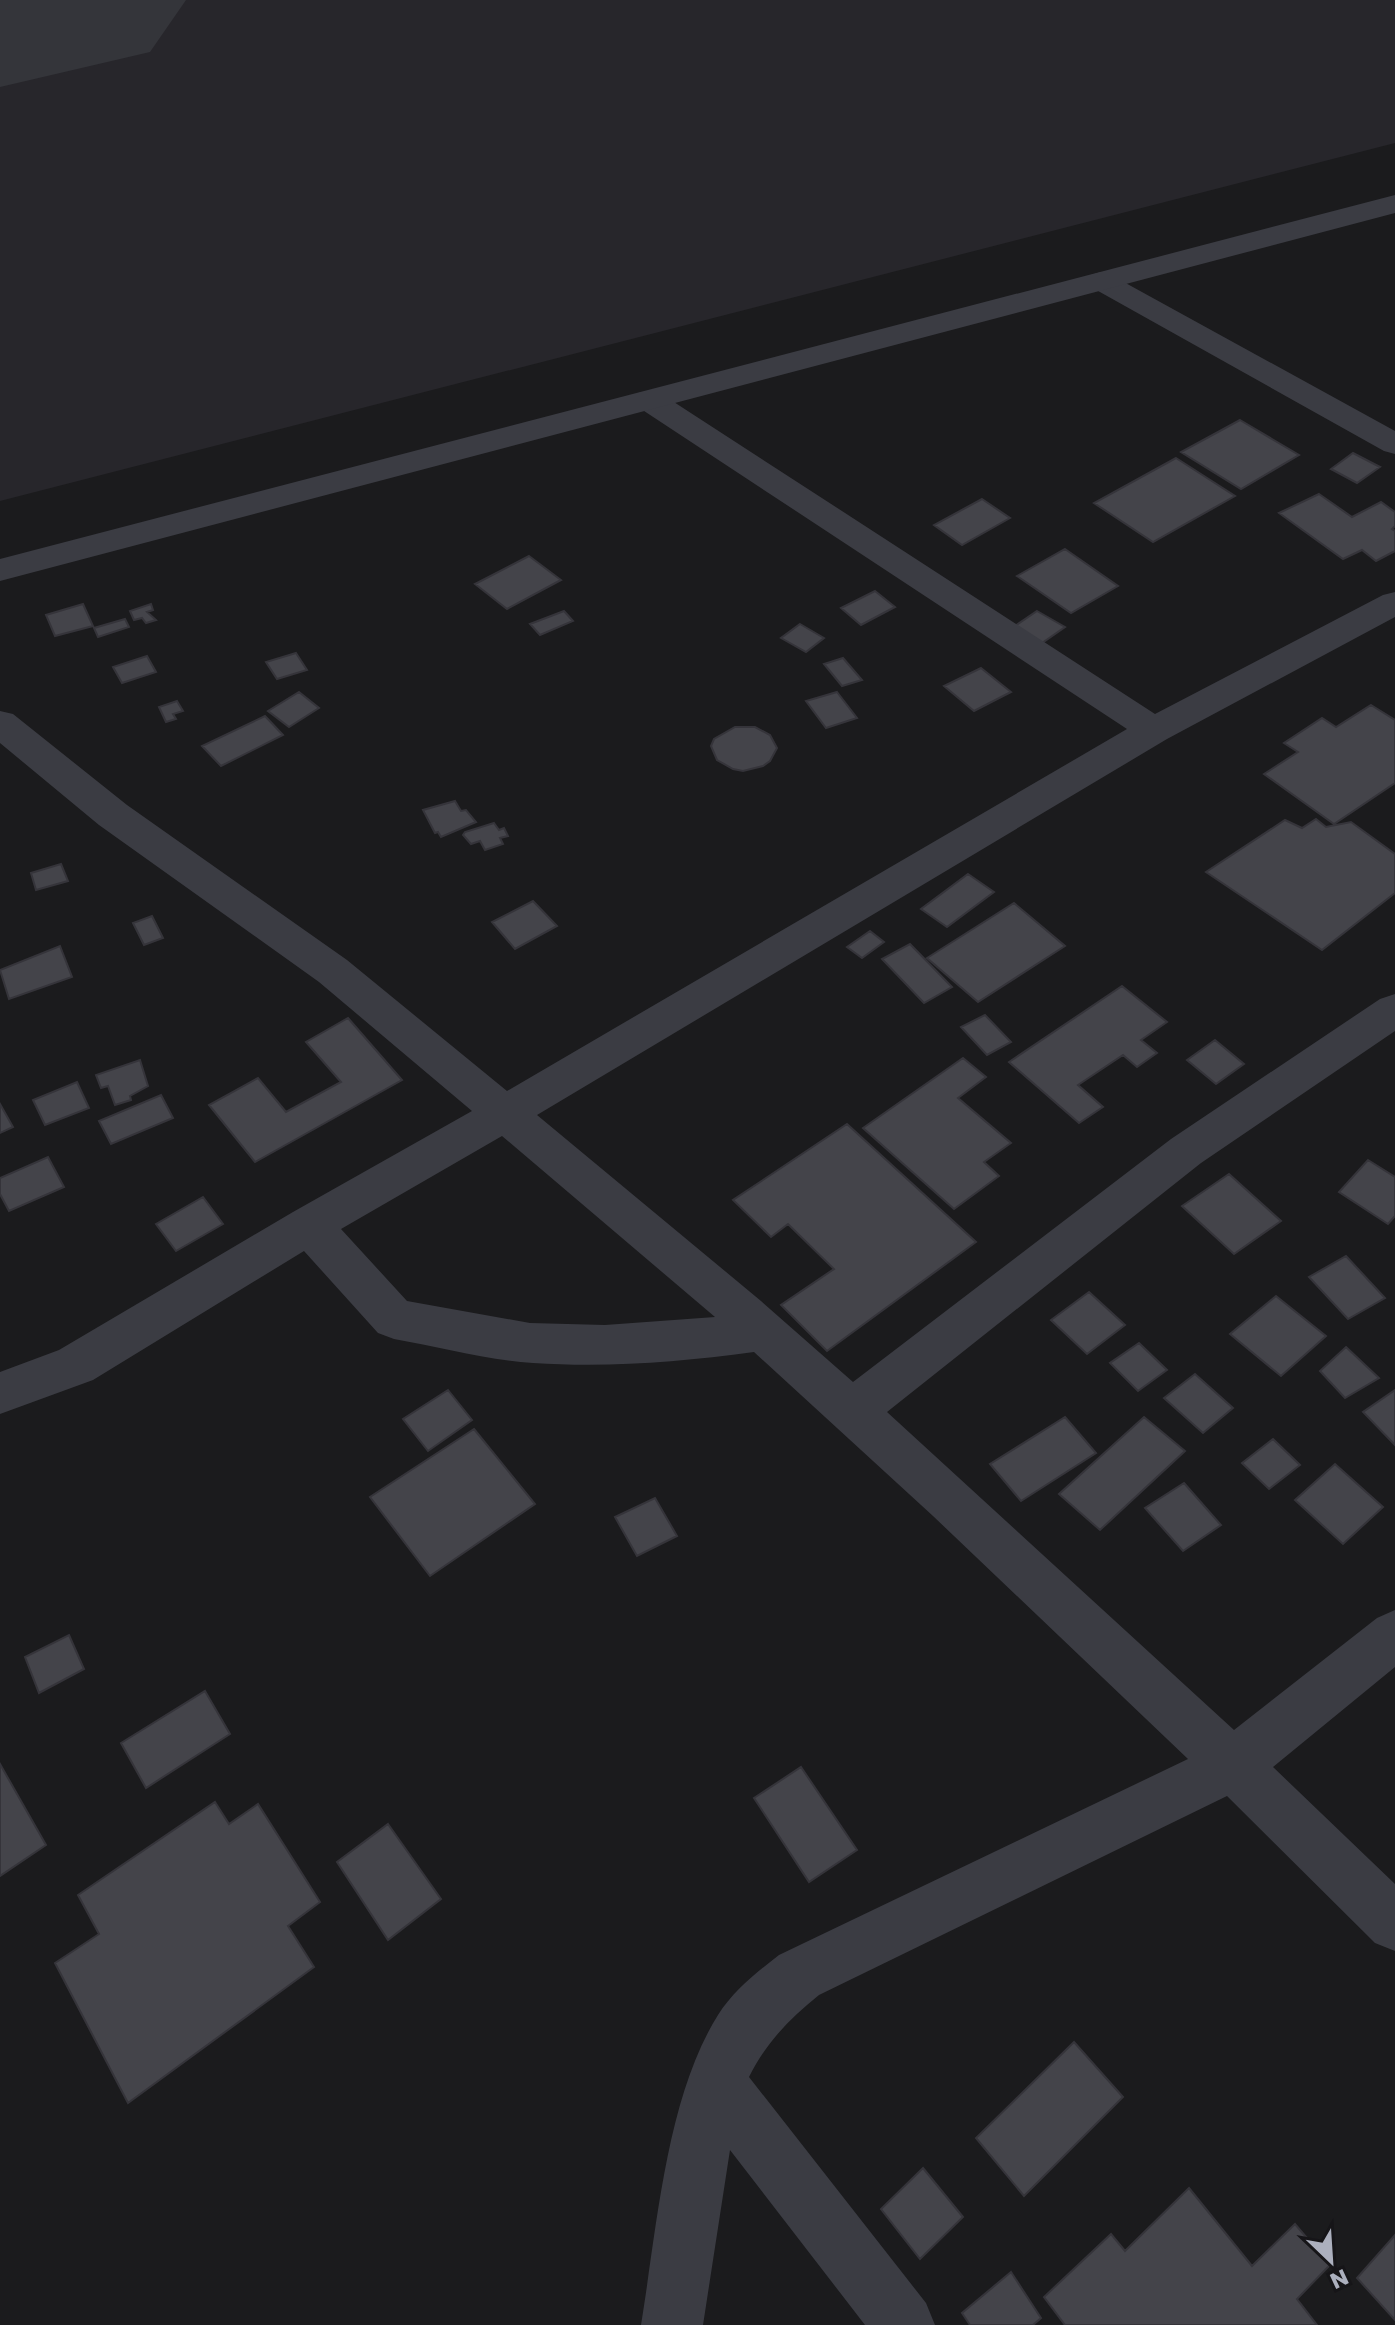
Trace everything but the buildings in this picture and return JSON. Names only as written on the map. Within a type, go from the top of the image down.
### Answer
[{"type":"street","points":[[0,570],[1395,204]]},
{"type":"street","points":[[1101,281],[1395,444]]},
{"type":"street","points":[[649,400],[1154,730]]},
{"type":"street","points":[[0,1393],[76,1365],[1154,730],[1395,603]]},
{"type":"street","points":[[0,723],[113,815],[333,971],[763,1331],[1233,1765],[1395,1923]]},
{"type":"street","points":[[852,1411],[1186,1151],[1395,1010]]},
{"type":"street","points":[[309,1225],[394,1319],[530,1343],[605,1345],[679,1342],[763,1331]]},
{"type":"street","points":[[672,2325],[703,2134],[715,2082],[739,2035],[766,2001],[799,1975],[1233,1765],[1395,1635]]},
{"type":"street","points":[[715,2082],[904,2325]]},
{"type":"shaded area","points":[[0,0],[1395,0],[1395,143],[0,501]]},
{"type":"runway","points":[[0,13],[64,0]]}]
